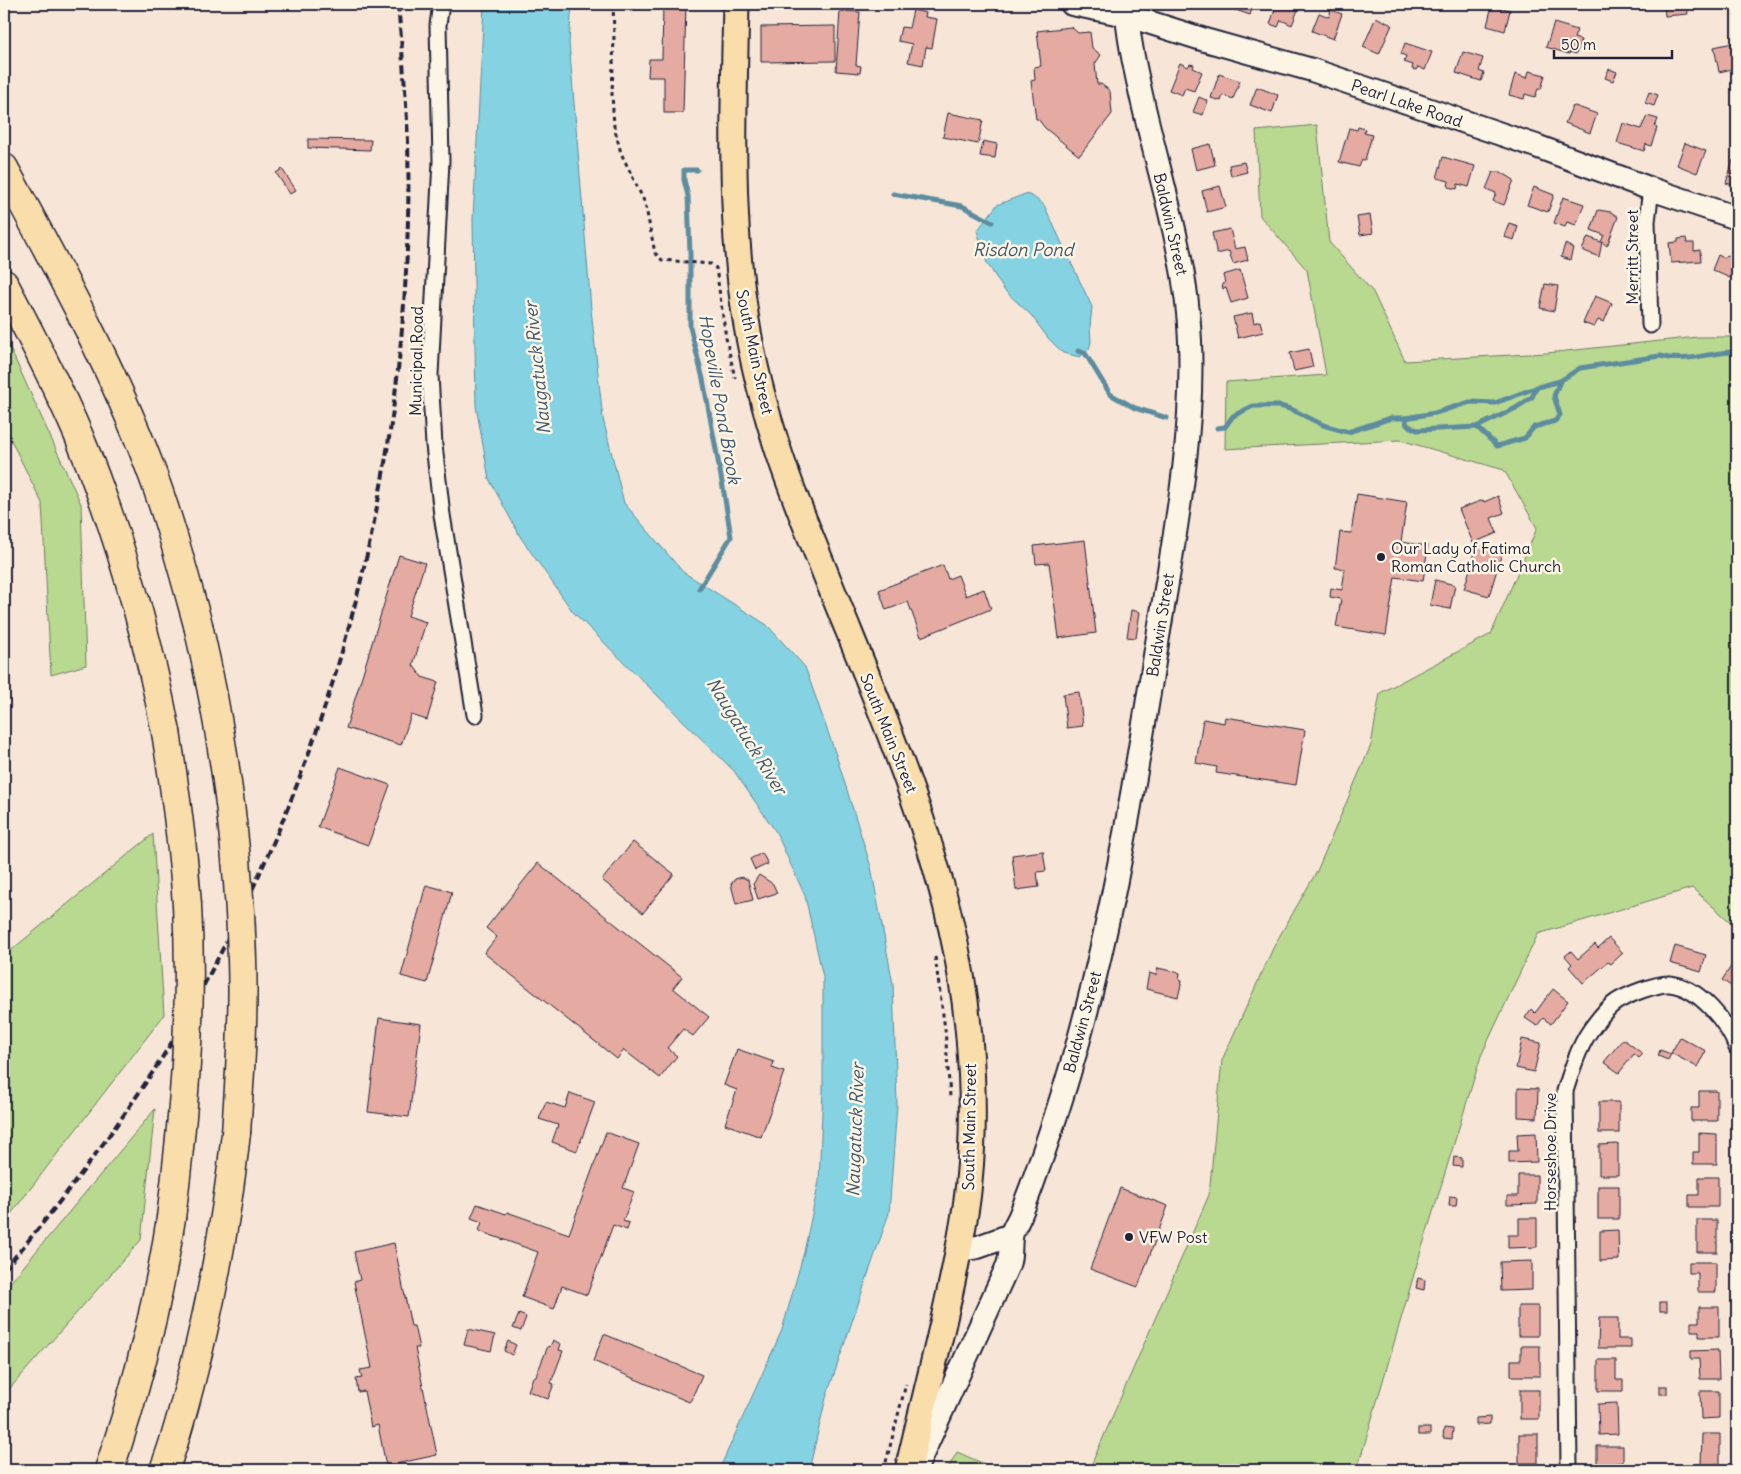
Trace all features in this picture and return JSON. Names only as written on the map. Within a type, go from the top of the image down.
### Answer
[{"type":"highway","points":[[4,168],[79,310],[149,465],[168,518],[198,625],[210,678],[228,789],[240,903],[242,960],[243,1017],[236,1133],[226,1214],[211,1298],[183,1410],[164,1470]]},
{"type":"highway","points":[[4,284],[51,376],[77,433],[117,536],[146,637],[166,732],[182,846],[189,959],[183,1120],[165,1255],[146,1345],[132,1399],[109,1470]]},
{"type":"main road","name":"South Main Street","points":[[736,4],[734,95],[737,229],[744,302],[760,384],[774,439],[795,499],[918,806],[943,892],[961,975],[970,1052],[972,1112],[970,1179],[943,1324],[908,1470]]},
{"type":"main road","name":"Pearl Lake Road","points":[[1072,4],[1126,9],[1204,40],[1312,70],[1536,146],[1652,190],[1737,218]]},
{"type":"main road","name":"Baldwin Street","points":[[915,1470],[1008,1265],[1011,1254],[1011,1235],[1033,1184],[1084,1020],[1106,932],[1138,759],[1188,440],[1191,360],[1185,286],[1178,246],[1130,46],[1126,9]]},
{"type":"main road","points":[[958,1250],[978,1247],[1011,1235]]},
{"type":"street","name":"Municipal Road","points":[[441,4],[438,25],[441,161],[430,375],[434,445],[442,515],[475,715]]},
{"type":"street","name":"Merritt Street","points":[[1650,325],[1647,221],[1652,190]]},
{"type":"street","name":"Horseshoe Drive","points":[[1569,1470],[1565,1091],[1579,1049],[1595,1024],[1616,1002],[1643,989],[1670,984],[1690,991],[1716,1012],[1734,1038],[1737,1048]]},
{"type":"path","points":[[613,4],[612,107],[621,153],[645,203],[655,253],[659,259],[708,264],[714,265],[716,268],[726,338],[737,384]]},
{"type":"path","points":[[934,949],[945,1029],[951,1102]]},
{"type":"path","points":[[884,1470],[908,1379]]},
{"type":"green space","points":[[1317,125],[1329,242],[1373,292],[1405,361],[1547,353],[1698,337],[1737,337],[1737,928],[1692,888],[1538,934],[1481,1056],[1417,1264],[1357,1470],[1089,1470],[1209,1195],[1222,1060],[1275,944],[1317,871],[1371,745],[1380,693],[1491,634],[1537,528],[1504,470],[1400,440],[1225,449],[1226,382],[1326,375],[1307,270],[1260,216],[1256,131]]},
{"type":"green space","points":[[4,335],[81,504],[86,665],[51,675],[42,503],[4,426]]},
{"type":"green space","points":[[153,834],[164,1015],[4,1223],[4,956]]},
{"type":"green space","points":[[155,1109],[141,1240],[4,1395],[4,1290]]},
{"type":"green space","points":[[957,1452],[998,1470],[947,1470]]},
{"type":"water","name":"Naugatuck River","points":[[484,4],[572,4],[569,42],[591,309],[603,419],[624,503],[683,572],[767,625],[805,667],[836,755],[871,867],[893,984],[897,1105],[889,1213],[826,1398],[809,1470],[719,1470],[782,1330],[804,1252],[819,1181],[823,1090],[823,977],[805,896],[776,832],[734,771],[573,612],[521,538],[489,479],[476,406],[473,219]]},
{"type":"water","name":"Risdon Pond","points":[[1025,194],[1032,196],[1044,205],[1092,307],[1091,342],[1089,349],[1080,357],[1063,353],[1048,338],[1031,315],[1004,290],[987,263],[977,231],[997,205]]},
{"type":"building","points":[[663,4],[686,4],[683,113],[664,113],[664,77],[648,77],[649,59],[662,59]]},
{"type":"building","points":[[1231,4],[1254,4],[1250,15],[1230,8]]},
{"type":"building","points":[[1277,4],[1299,7],[1292,25],[1281,20],[1278,27],[1270,24]]},
{"type":"building","points":[[1664,4],[1687,4],[1688,14],[1665,16]]},
{"type":"building","points":[[1492,5],[1510,10],[1505,31],[1487,26]]},
{"type":"building","points":[[913,10],[926,13],[925,17],[937,19],[932,48],[926,47],[923,65],[908,62],[912,44],[898,41],[901,27],[909,28]]},
{"type":"building","points":[[1331,10],[1342,14],[1333,39],[1312,31],[1319,13],[1329,17]]},
{"type":"building","points":[[840,11],[860,12],[856,65],[861,66],[860,73],[836,71]]},
{"type":"building","points":[[1376,17],[1392,25],[1379,54],[1363,47]]},
{"type":"building","points":[[1554,23],[1577,30],[1574,38],[1581,40],[1576,54],[1570,52],[1569,54],[1546,47]]},
{"type":"building","points":[[835,26],[835,61],[761,62],[761,27]]},
{"type":"building","points":[[1071,27],[1078,33],[1090,32],[1092,48],[1101,55],[1095,64],[1097,84],[1101,84],[1110,91],[1112,114],[1080,155],[1036,119],[1031,81],[1035,80],[1034,67],[1041,66],[1037,31]]},
{"type":"building","points":[[1737,42],[1737,68],[1719,72],[1714,47]]},
{"type":"building","points":[[1405,43],[1432,52],[1425,70],[1418,67],[1416,70],[1412,69],[1413,65],[1404,62],[1406,56],[1401,54]]},
{"type":"building","points":[[1463,52],[1483,58],[1479,71],[1484,73],[1481,81],[1456,73]]},
{"type":"building","points":[[1180,63],[1188,67],[1190,64],[1194,65],[1193,68],[1202,72],[1194,91],[1185,88],[1182,95],[1169,90]]},
{"type":"building","points":[[1609,69],[1617,72],[1613,81],[1605,78]]},
{"type":"building","points":[[1529,71],[1545,75],[1541,89],[1538,89],[1535,97],[1525,94],[1524,99],[1509,95],[1515,74],[1527,78]]},
{"type":"building","points":[[1219,74],[1240,81],[1233,99],[1223,95],[1221,101],[1211,98]]},
{"type":"building","points":[[1257,87],[1278,95],[1272,113],[1250,105]]},
{"type":"building","points":[[1649,92],[1658,95],[1654,106],[1645,103]]},
{"type":"building","points":[[1199,97],[1208,101],[1203,115],[1193,112]]},
{"type":"building","points":[[1575,106],[1597,114],[1590,133],[1565,123],[1572,107]]},
{"type":"building","points":[[948,113],[983,120],[978,144],[943,137]]},
{"type":"building","points":[[1647,116],[1658,119],[1651,146],[1646,144],[1644,151],[1617,143],[1623,123],[1641,129]]},
{"type":"building","points":[[1358,127],[1365,129],[1364,133],[1372,135],[1365,160],[1362,160],[1359,167],[1339,162],[1349,128],[1357,130]]},
{"type":"building","points":[[308,139],[371,140],[370,150],[308,148]]},
{"type":"building","points":[[983,141],[997,144],[995,158],[980,156]]},
{"type":"building","points":[[1685,143],[1706,151],[1697,173],[1677,165]]},
{"type":"building","points":[[1210,144],[1215,165],[1196,170],[1191,149]]},
{"type":"building","points":[[1443,157],[1475,166],[1469,187],[1458,184],[1457,189],[1448,187],[1449,181],[1437,178]]},
{"type":"building","points":[[1733,160],[1737,161],[1737,186],[1726,183]]},
{"type":"building","points":[[1244,162],[1247,172],[1231,176],[1229,165]]},
{"type":"building","points":[[282,169],[296,190],[290,194],[276,173]]},
{"type":"building","points":[[1493,172],[1501,172],[1514,180],[1504,205],[1493,201],[1496,193],[1486,189]]},
{"type":"building","points":[[1220,186],[1226,207],[1207,212],[1202,191]]},
{"type":"building","points":[[1534,187],[1554,195],[1548,212],[1527,205]]},
{"type":"building","points":[[1563,197],[1584,204],[1576,225],[1567,222],[1565,227],[1554,223]]},
{"type":"building","points":[[1598,210],[1611,212],[1618,217],[1607,246],[1602,242],[1599,257],[1582,250],[1588,237],[1601,242],[1604,235],[1591,230]]},
{"type":"building","points":[[1370,215],[1373,233],[1360,235],[1357,217]]},
{"type":"building","points":[[1509,223],[1518,226],[1514,240],[1504,237]]},
{"type":"building","points":[[1230,229],[1235,249],[1245,247],[1248,260],[1233,264],[1229,251],[1217,254],[1212,233]]},
{"type":"building","points":[[1686,238],[1687,243],[1694,243],[1694,251],[1700,250],[1701,261],[1671,263],[1669,243],[1678,242],[1678,239]]},
{"type":"building","points":[[1565,244],[1573,248],[1570,260],[1561,257]]},
{"type":"building","points":[[1718,255],[1724,258],[1726,255],[1736,262],[1730,278],[1712,270]]},
{"type":"building","points":[[1240,270],[1248,298],[1231,303],[1226,288],[1223,289],[1222,284],[1225,283],[1223,275]]},
{"type":"building","points":[[1545,284],[1558,286],[1554,311],[1540,308]]},
{"type":"building","points":[[1595,296],[1612,303],[1604,322],[1598,320],[1594,327],[1583,323]]},
{"type":"building","points":[[1252,313],[1254,323],[1260,321],[1263,332],[1238,338],[1233,317]]},
{"type":"building","points":[[1309,349],[1313,367],[1294,371],[1290,353]]},
{"type":"building","name":"Our Lady of Fatima Roman Catholic Church","points":[[1357,494],[1407,502],[1401,542],[1428,546],[1423,581],[1395,577],[1386,635],[1336,627],[1341,599],[1330,597],[1331,588],[1342,590],[1345,569],[1335,568],[1340,532],[1351,533]]},
{"type":"building","points":[[1498,496],[1504,513],[1491,518],[1497,533],[1473,543],[1459,509]]},
{"type":"building","points":[[1085,540],[1096,633],[1059,638],[1049,563],[1036,564],[1034,546]]},
{"type":"building","points":[[1477,546],[1502,553],[1489,596],[1464,589]]},
{"type":"building","points":[[399,555],[425,563],[408,616],[426,622],[413,665],[422,677],[438,682],[427,720],[411,715],[401,745],[346,728]]},
{"type":"building","points":[[943,565],[948,579],[958,575],[966,596],[984,589],[991,609],[921,637],[908,602],[886,610],[879,590]]},
{"type":"building","points":[[1435,580],[1455,585],[1450,609],[1430,605]]},
{"type":"building","points":[[1131,610],[1140,612],[1136,638],[1127,637]]},
{"type":"building","points":[[1079,692],[1083,726],[1067,728],[1063,694]]},
{"type":"building","points":[[1225,717],[1305,730],[1296,785],[1216,773],[1217,767],[1196,763],[1203,719],[1224,723]]},
{"type":"building","points":[[340,767],[390,785],[368,845],[318,827]]},
{"type":"building","points":[[633,842],[674,874],[643,913],[602,880]]},
{"type":"building","points":[[1043,851],[1046,871],[1037,872],[1039,887],[1016,890],[1012,855]]},
{"type":"building","points":[[762,853],[768,864],[755,870],[750,859]]},
{"type":"building","points":[[538,863],[682,977],[673,988],[709,1017],[693,1036],[683,1029],[667,1048],[677,1056],[660,1078],[624,1050],[617,1059],[484,953],[497,937],[486,928]]},
{"type":"building","points":[[759,875],[773,884],[777,893],[758,899],[753,884]]},
{"type":"building","points":[[742,877],[748,880],[753,900],[736,904],[731,884],[735,879]]},
{"type":"building","points":[[426,885],[452,892],[427,983],[401,976]]},
{"type":"building","points":[[1609,938],[1623,953],[1611,964],[1608,962],[1583,983],[1569,967],[1572,964],[1565,956],[1571,951],[1578,959],[1595,944],[1598,948]]},
{"type":"building","points":[[1675,946],[1706,955],[1701,972],[1670,963]]},
{"type":"building","points":[[1732,965],[1737,969],[1737,990],[1722,980]]},
{"type":"building","points":[[1158,968],[1180,973],[1179,980],[1182,981],[1178,997],[1146,989],[1149,973],[1156,975]]},
{"type":"building","points":[[1553,989],[1568,1001],[1551,1024],[1543,1018],[1537,1026],[1525,1018],[1531,1009],[1535,1013]]},
{"type":"building","points":[[379,1018],[421,1024],[409,1117],[368,1112]]},
{"type":"building","points":[[1680,1037],[1706,1051],[1697,1067],[1671,1053]]},
{"type":"building","points":[[1522,1039],[1541,1043],[1534,1072],[1516,1068]]},
{"type":"building","points":[[1623,1039],[1643,1054],[1639,1058],[1634,1054],[1619,1073],[1604,1062]]},
{"type":"building","points":[[737,1049],[774,1062],[772,1068],[784,1072],[761,1137],[725,1124],[737,1090],[724,1085]]},
{"type":"building","points":[[1660,1050],[1671,1054],[1668,1060],[1658,1056]]},
{"type":"building","points":[[1518,1088],[1538,1089],[1537,1118],[1518,1117]]},
{"type":"building","points":[[1699,1091],[1717,1091],[1717,1121],[1691,1121],[1691,1108],[1699,1108]]},
{"type":"building","points":[[570,1093],[595,1102],[577,1151],[552,1142],[558,1125],[539,1119],[546,1102],[565,1108]]},
{"type":"building","points":[[1599,1102],[1619,1102],[1619,1133],[1599,1133]]},
{"type":"building","points":[[606,1132],[639,1144],[623,1188],[634,1192],[623,1221],[629,1223],[627,1230],[613,1225],[587,1295],[562,1286],[554,1309],[522,1297],[538,1252],[479,1231],[482,1222],[471,1218],[477,1204],[506,1214],[507,1212],[569,1234]]},
{"type":"building","points":[[1536,1133],[1537,1162],[1509,1163],[1509,1151],[1518,1151],[1517,1134]]},
{"type":"building","points":[[1699,1133],[1717,1134],[1717,1164],[1693,1164],[1693,1152],[1699,1152]]},
{"type":"building","points":[[1618,1144],[1618,1175],[1599,1175],[1599,1145]]},
{"type":"building","points":[[1454,1157],[1462,1158],[1462,1167],[1453,1166]]},
{"type":"building","points":[[1518,1175],[1537,1175],[1537,1204],[1507,1205],[1507,1196],[1518,1196]]},
{"type":"building","points":[[1699,1177],[1718,1177],[1718,1207],[1689,1207],[1689,1195],[1699,1195]]},
{"type":"building","points":[[1598,1186],[1619,1186],[1619,1219],[1598,1219]]},
{"type":"building","name":"VFW Post","points":[[1120,1188],[1168,1206],[1138,1287],[1090,1269]]},
{"type":"building","points":[[1450,1196],[1457,1197],[1456,1206],[1449,1206]]},
{"type":"building","points":[[1519,1218],[1537,1218],[1537,1247],[1508,1248],[1508,1235],[1519,1235]]},
{"type":"building","points":[[1697,1220],[1717,1220],[1717,1252],[1697,1252]]},
{"type":"building","points":[[1618,1230],[1619,1260],[1600,1261],[1600,1231]]},
{"type":"building","points":[[394,1243],[411,1326],[414,1326],[419,1348],[415,1348],[437,1455],[386,1466],[378,1425],[371,1427],[364,1391],[358,1392],[356,1379],[362,1378],[360,1370],[372,1368],[354,1282],[360,1280],[354,1252]]},
{"type":"building","points":[[1532,1261],[1532,1290],[1501,1291],[1500,1262]]},
{"type":"building","points":[[1689,1262],[1716,1262],[1716,1292],[1698,1292],[1698,1273],[1689,1273]]},
{"type":"building","points":[[1418,1278],[1425,1280],[1424,1290],[1416,1288]]},
{"type":"building","points":[[1660,1302],[1667,1302],[1667,1311],[1660,1311]]},
{"type":"building","points":[[1518,1306],[1538,1306],[1538,1336],[1518,1336]]},
{"type":"building","points":[[1699,1307],[1719,1307],[1719,1337],[1699,1337],[1699,1331],[1691,1331],[1691,1322],[1699,1322]]},
{"type":"building","points":[[519,1314],[526,1317],[521,1331],[513,1328]]},
{"type":"building","points":[[1599,1318],[1618,1318],[1618,1339],[1631,1339],[1631,1348],[1598,1348]]},
{"type":"building","points":[[468,1329],[495,1335],[491,1351],[464,1345]]},
{"type":"building","points":[[604,1334],[702,1375],[691,1400],[689,1402],[593,1361]]},
{"type":"building","points":[[553,1340],[561,1344],[559,1350],[563,1351],[551,1383],[554,1384],[548,1399],[528,1391],[548,1346],[550,1347]]},
{"type":"building","points":[[508,1341],[516,1345],[512,1355],[504,1351]]},
{"type":"building","points":[[1521,1346],[1540,1346],[1540,1376],[1511,1376],[1511,1360],[1521,1360]]},
{"type":"building","points":[[1718,1350],[1719,1379],[1700,1379],[1699,1359],[1691,1359],[1691,1351]]},
{"type":"building","points":[[1598,1360],[1616,1360],[1616,1380],[1623,1380],[1623,1391],[1598,1391]]},
{"type":"building","points":[[1660,1386],[1667,1386],[1667,1394],[1660,1394]]},
{"type":"building","points":[[1520,1390],[1539,1390],[1539,1419],[1520,1419]]},
{"type":"building","points":[[1700,1391],[1719,1391],[1719,1418],[1701,1419]]},
{"type":"building","points":[[1617,1403],[1618,1434],[1599,1435],[1598,1404]]},
{"type":"building","points":[[1490,1417],[1490,1424],[1476,1425],[1476,1418]]},
{"type":"building","points":[[1418,1428],[1430,1428],[1430,1435],[1418,1435]]},
{"type":"building","points":[[1444,1428],[1453,1429],[1452,1439],[1443,1438]]},
{"type":"building","points":[[1519,1434],[1538,1434],[1538,1463],[1519,1463]]},
{"type":"building","points":[[1702,1434],[1720,1434],[1720,1464],[1701,1465]]},
{"type":"building","points":[[1597,1446],[1623,1446],[1623,1463],[1615,1463],[1615,1470],[1597,1470]]},
{"type":"waterway","name":"Hopeville Pond Brook","points":[[697,170],[684,170],[684,180],[688,196],[690,327],[703,379],[731,537],[699,589]]},
{"type":"waterway","name":"Hopeville Pond Brook","points":[[893,194],[962,206],[992,222]]},
{"type":"waterway","name":"Hopeville Pond Brook","points":[[1078,351],[1085,353],[1110,394],[1135,408],[1167,418]]},
{"type":"waterway","name":"Hopeville Pond Brook","points":[[1217,428],[1225,427],[1233,416],[1253,406],[1280,406],[1293,410],[1323,425],[1348,432],[1391,418],[1405,418],[1407,425],[1417,430],[1477,427],[1497,446],[1525,438],[1534,427],[1555,421],[1560,415],[1554,396],[1560,381],[1580,368],[1660,356],[1680,359],[1737,352]]},
{"type":"waterway","points":[[1405,418],[1435,413],[1470,402],[1495,403],[1560,381]]},
{"type":"waterway","points":[[1477,427],[1516,408],[1532,397],[1537,387]]},
{"type":"railway","points":[[4,1270],[69,1190],[129,1107],[167,1050],[203,987],[236,923],[278,831],[315,736],[345,640],[370,543],[388,443],[401,343],[407,242],[408,141],[398,4]]},
{"type":"place","name":"Our Lady of Fatima Roman Catholic Church","points":[[1381,557]]},
{"type":"place","name":"VFW Post","points":[[1129,1237]]}]
